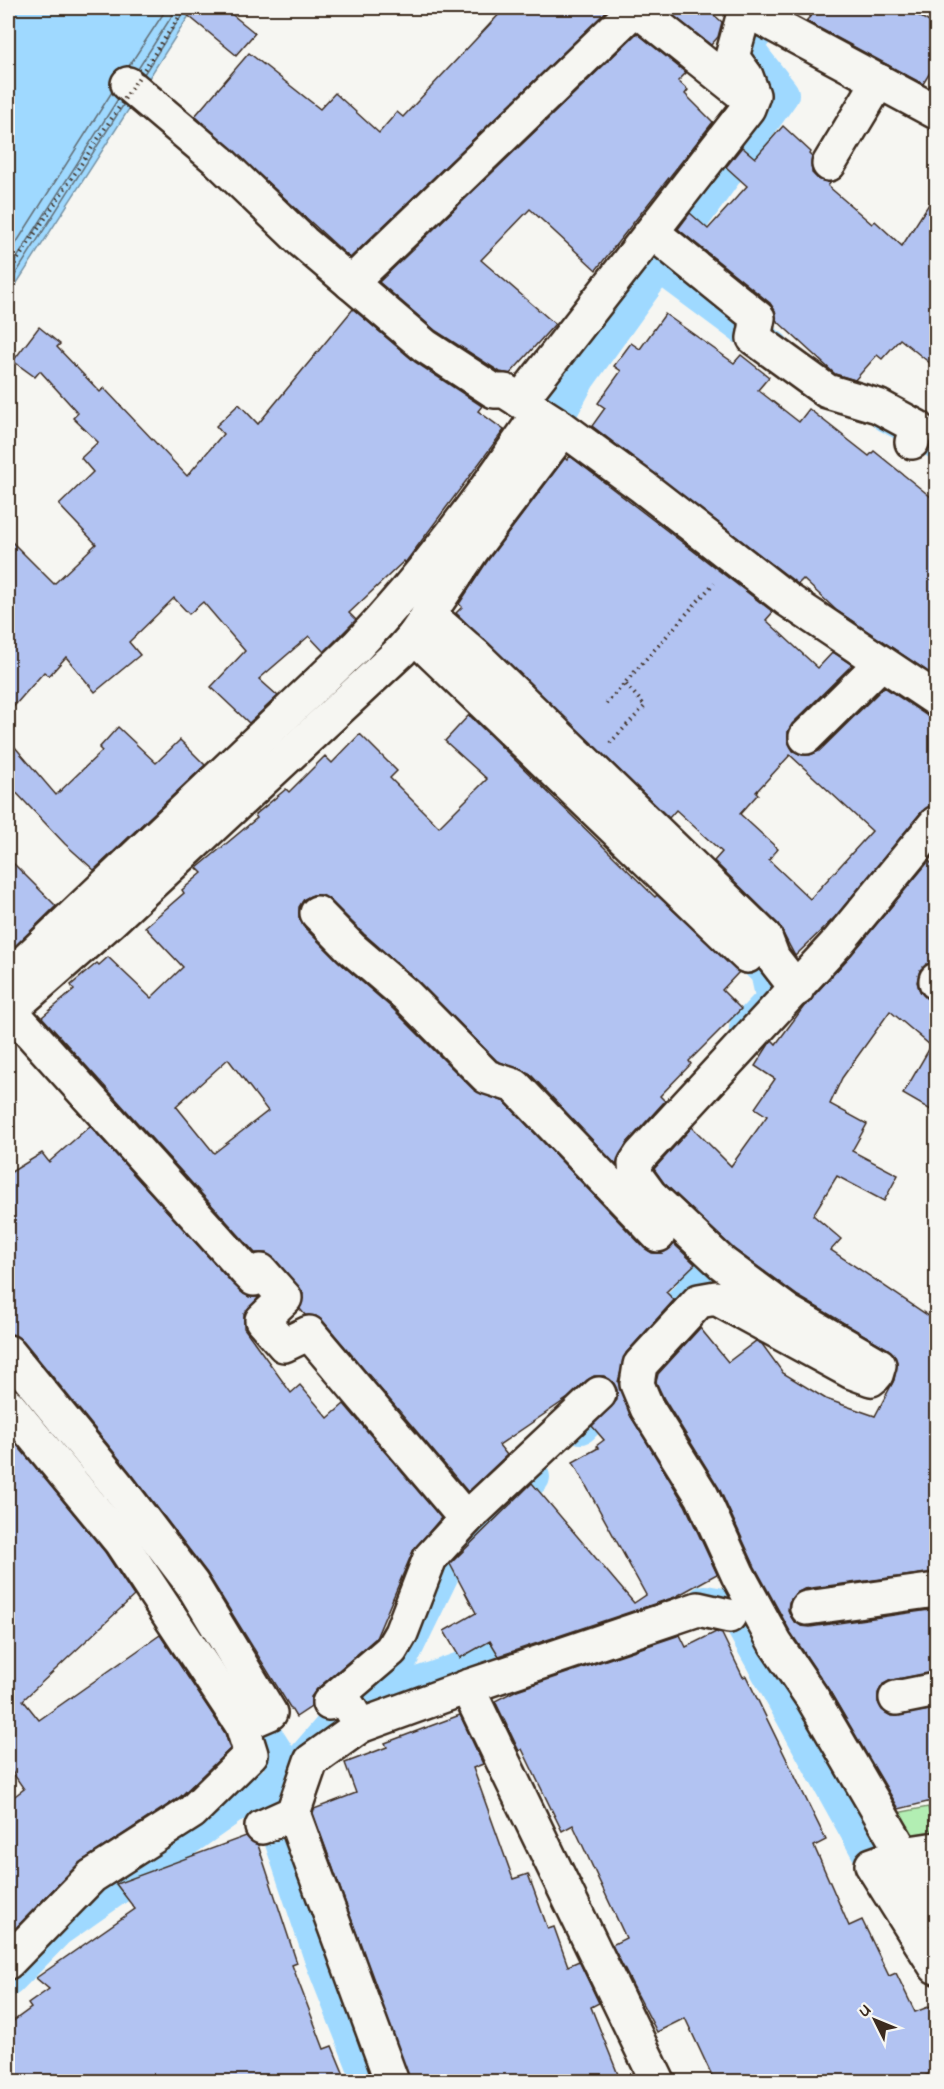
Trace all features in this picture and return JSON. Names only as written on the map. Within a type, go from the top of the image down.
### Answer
[{"type":"street","points":[[351,282],[635,8],[760,109]]},
{"type":"street","points":[[760,109],[746,76],[732,57],[747,12],[936,112]]},
{"type":"street","points":[[829,164],[879,81]]},
{"type":"street","points":[[128,84],[219,161],[303,242],[425,346],[494,391],[505,391],[545,417],[643,487],[735,561],[936,699]]},
{"type":"street","points":[[466,1519],[309,1333],[284,1346],[262,1320],[285,1298],[261,1271],[254,1279],[245,1270],[9,1011],[100,910],[251,770],[380,673],[423,623],[473,549],[501,492],[652,232],[748,108],[760,109]]},
{"type":"street","points":[[652,232],[758,318],[754,338],[827,390],[878,406],[922,435]]},
{"type":"street","points":[[251,770],[357,646],[501,492]]},
{"type":"street","points":[[423,623],[477,657],[765,937],[773,958],[797,989]]},
{"type":"street","points":[[806,737],[881,663]]},
{"type":"street","points":[[679,1235],[636,1176],[635,1164],[797,989],[936,823]]},
{"type":"street","points":[[8,978],[100,910]]},
{"type":"street","points":[[317,913],[351,948],[406,995],[487,1077],[514,1086],[679,1235],[722,1263],[788,1312],[877,1370],[872,1379],[852,1372],[711,1298],[699,1302],[640,1365],[637,1384],[647,1408],[702,1496],[738,1575],[775,1643],[813,1699],[936,1910]]},
{"type":"street","points":[[8,1352],[133,1532]]},
{"type":"street","points":[[360,1726],[335,1698],[391,1650],[401,1633],[430,1558],[466,1519],[599,1394]]},
{"type":"street","points":[[8,1405],[133,1532],[192,1584],[256,1719],[251,1754],[192,1812],[92,1876],[8,1962]]},
{"type":"street","points":[[807,1608],[936,1590]]},
{"type":"street","points":[[392,2082],[293,1813],[311,1761],[360,1726],[467,1687],[698,1609],[729,1617]]},
{"type":"street","points":[[467,1687],[658,2082]]},
{"type":"street","points":[[896,1698],[936,1690]]},
{"type":"street","points":[[262,1827],[293,1813]]},
{"type":"street","points":[[936,1849],[903,1854],[872,1865],[936,1967]]},
{"type":"path","points":[[8,274],[185,8]]},
{"type":"path","points":[[606,704],[735,561]]},
{"type":"path","points":[[609,745],[645,706],[625,683]]},
{"type":"green space","points":[[928,1807],[936,1841],[904,1848],[886,1815]]},
{"type":"water","points":[[8,8],[194,8],[8,297]]},
{"type":"building","points":[[179,8],[224,8],[255,33],[236,55]]},
{"type":"building","points":[[505,8],[610,8],[350,258],[195,116],[249,53],[320,109],[335,93],[379,133],[397,112],[403,117]]},
{"type":"building","points":[[664,8],[706,8],[722,22],[718,37],[711,45]]},
{"type":"building","points":[[818,8],[906,8],[936,26],[936,63],[923,84],[806,21]]},
{"type":"building","points":[[637,33],[686,73],[678,81],[688,90],[685,94],[713,122],[596,270],[530,209],[481,260],[555,324],[510,374],[500,372],[436,331],[379,282]]},
{"type":"building","points":[[783,126],[811,152],[809,154],[812,157],[812,173],[819,180],[831,182],[828,186],[872,224],[875,221],[902,246],[936,193],[936,368],[900,339],[882,359],[877,355],[855,380],[835,374],[776,320],[775,311],[770,303],[678,229],[690,213],[708,229],[747,186],[726,167],[742,147],[755,158]]},
{"type":"building","points":[[353,309],[415,362],[482,406],[478,411],[504,430],[405,563],[404,561],[349,613],[356,620],[324,652],[309,636],[259,679],[278,696],[249,723],[211,687],[245,651],[203,602],[189,614],[174,598],[129,642],[140,655],[95,692],[66,657],[49,676],[44,672],[8,713],[8,538],[54,584],[96,544],[59,505],[93,472],[81,458],[98,442],[73,418],[78,413],[40,371],[35,377],[13,361],[39,327],[60,344],[57,347],[100,392],[104,388],[187,476],[223,434],[216,426],[239,404],[258,424]]},
{"type":"building","points":[[665,314],[734,363],[741,355],[769,377],[758,390],[799,422],[809,409],[869,456],[874,451],[936,501],[936,677],[836,610],[803,579],[798,584],[592,426],[605,408],[598,403],[621,371],[614,366],[631,343],[640,349]]},
{"type":"building","points":[[570,456],[773,612],[766,620],[818,668],[833,652],[852,665],[792,724],[788,731],[788,741],[793,751],[802,755],[810,755],[819,751],[884,687],[926,715],[936,717],[936,805],[922,811],[835,917],[795,956],[778,924],[714,861],[722,852],[676,810],[669,818],[456,613],[462,607],[459,604],[488,560],[565,458],[567,460]],"holes":[[[790,755],[872,831],[810,899],[769,860],[778,849],[740,814],[758,794],[756,792]]]},
{"type":"building","points":[[469,715],[655,897],[657,895],[739,972],[722,990],[741,1009],[689,1061],[691,1064],[660,1096],[665,1101],[626,1144],[616,1165],[529,1073],[497,1061],[419,982],[364,934],[330,900],[322,895],[313,895],[304,899],[299,907],[299,917],[303,926],[338,961],[393,1009],[474,1090],[505,1102],[644,1248],[652,1253],[662,1253],[674,1244],[695,1264],[666,1292],[674,1300],[626,1353],[618,1382],[630,1415],[685,1505],[717,1574],[675,1597],[499,1656],[490,1641],[460,1658],[444,1631],[476,1613],[450,1564],[532,1483],[634,1603],[646,1595],[573,1462],[598,1448],[596,1446],[604,1440],[592,1426],[617,1400],[617,1390],[613,1382],[604,1376],[594,1376],[568,1398],[499,1445],[507,1455],[468,1492],[323,1321],[316,1316],[305,1315],[300,1309],[303,1293],[275,1259],[266,1253],[255,1253],[42,1017],[74,990],[71,985],[97,963],[99,965],[108,957],[151,998],[183,967],[145,927],[184,893],[182,890],[202,873],[197,868],[257,818],[255,815],[286,789],[289,792],[325,756],[332,763],[360,734],[397,771],[390,778],[439,827],[487,779],[445,741]],"holes":[[[228,1059],[268,1111],[214,1153],[176,1106]]]},
{"type":"building","points":[[118,727],[156,763],[180,740],[205,765],[94,870],[65,844],[8,784],[8,739],[56,795],[102,751],[99,748]]},
{"type":"building","points":[[8,858],[56,906],[8,953]]},
{"type":"building","points":[[929,861],[936,868],[936,961],[920,970],[917,982],[926,998],[936,1001],[936,1113],[903,1094],[931,1046],[890,1011],[842,1078],[830,1104],[867,1124],[852,1151],[898,1175],[884,1201],[837,1176],[813,1215],[841,1239],[831,1250],[936,1321],[936,1572],[804,1589],[795,1594],[789,1602],[788,1610],[793,1620],[801,1626],[810,1627],[936,1609],[936,1672],[892,1680],[883,1684],[878,1693],[878,1702],[882,1710],[891,1716],[936,1709],[936,1800],[899,1809],[829,1690],[791,1633],[755,1567],[719,1488],[664,1399],[656,1382],[658,1374],[700,1328],[728,1362],[756,1341],[762,1344],[783,1373],[826,1399],[875,1416],[894,1380],[897,1362],[888,1349],[798,1296],[734,1249],[664,1183],[654,1169],[692,1127],[731,1166],[767,1116],[755,1108],[775,1079],[755,1066],[769,1044],[772,1040],[776,1044],[805,1005],[852,954]]},
{"type":"building","points":[[90,1126],[232,1283],[249,1297],[259,1297],[244,1314],[244,1328],[291,1393],[300,1385],[328,1418],[344,1404],[441,1518],[413,1551],[376,1638],[317,1689],[311,1697],[311,1707],[296,1717],[207,1573],[134,1477],[23,1340],[8,1334],[8,1174],[42,1153],[49,1162]]},
{"type":"building","points":[[8,1434],[105,1552],[134,1596],[23,1700],[39,1720],[160,1635],[225,1733],[230,1749],[180,1797],[79,1863],[8,1936],[8,1801],[24,1789],[8,1766]]},
{"type":"building","points":[[716,1632],[722,1634],[743,1677],[746,1676],[826,1840],[814,1846],[849,1926],[862,1920],[889,1976],[896,1973],[915,2012],[936,2004],[936,2070],[913,2082],[715,2082],[685,2018],[657,2032],[612,1945],[626,1938],[573,1825],[562,1831],[522,1749],[519,1751],[495,1701],[517,1690],[680,1635],[686,1647]]},
{"type":"building","points":[[460,1715],[483,1764],[473,1768],[513,1879],[528,1874],[548,1929],[554,1927],[568,1966],[579,1961],[599,2003],[591,2007],[621,2082],[410,2082],[313,1813],[314,1809],[356,1793],[345,1763],[387,1747],[385,1743]]},
{"type":"building","points":[[246,1836],[258,1845],[297,1963],[292,1965],[324,2049],[332,2046],[344,2075],[330,2082],[8,2082],[8,2025],[31,2008],[28,2004],[49,1989],[36,1978],[135,1909],[116,1884]]},
{"type":"waterway","points":[[534,450],[552,425],[578,377],[781,94],[744,47],[763,22]]},
{"type":"waterway","points":[[659,264],[772,348]]},
{"type":"waterway","points":[[887,414],[936,441]]},
{"type":"waterway","points":[[343,684],[413,616],[424,601]]},
{"type":"waterway","points":[[741,944],[768,972],[774,1000],[747,1028]]},
{"type":"waterway","points":[[581,1426],[614,1391],[637,1348],[692,1294],[700,1272],[610,1171],[653,1127]]},
{"type":"waterway","points":[[8,1384],[71,1451]]},
{"type":"waterway","points":[[614,1391],[670,1471]]},
{"type":"waterway","points":[[8,1979],[57,1929],[232,1806],[290,1776],[355,1701],[381,1698],[445,1566],[532,1477]]},
{"type":"waterway","points":[[705,1603],[734,1608],[891,1891]]},
{"type":"waterway","points":[[381,1698],[475,1665],[556,1643]]},
{"type":"waterway","points":[[236,1691],[290,1776]]},
{"type":"waterway","points":[[265,1789],[322,1958],[371,2082]]}]
